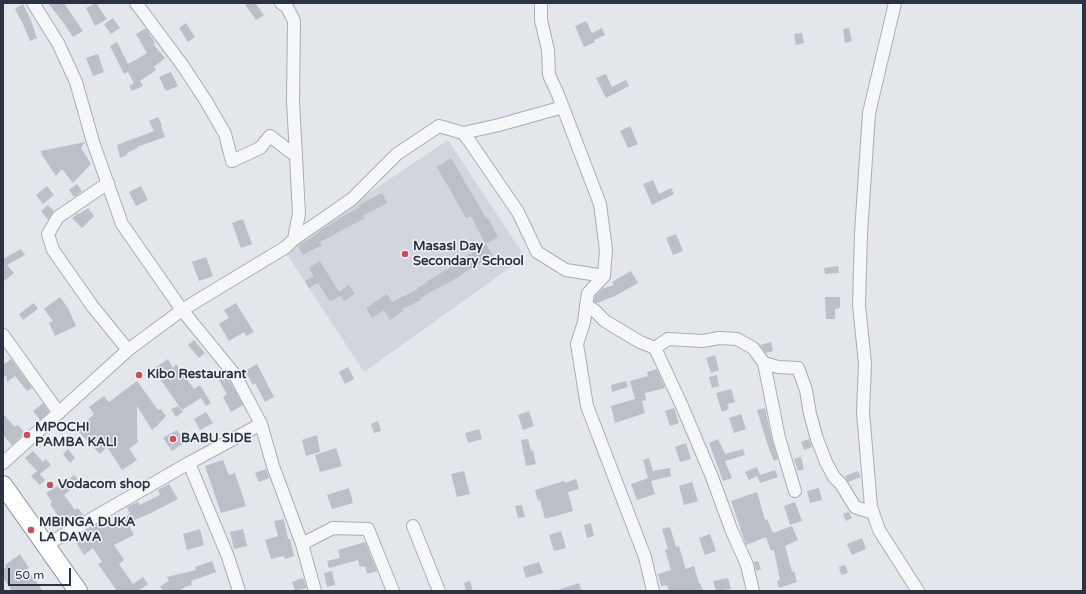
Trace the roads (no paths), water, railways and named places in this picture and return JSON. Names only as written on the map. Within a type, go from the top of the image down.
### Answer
[{"type":"highway","points":[[3,485],[78,591]]},
{"type":"street","points":[[33,3],[58,43],[76,82],[93,142],[122,224],[182,310],[235,376],[261,424],[273,466],[302,544],[316,591]]},
{"type":"street","points":[[136,3],[183,66],[206,101],[225,134],[232,162],[260,148],[270,136],[292,153],[296,154]]},
{"type":"street","points":[[281,3],[287,7],[294,21],[293,100],[299,214],[294,239]]},
{"type":"street","points":[[541,3],[541,20],[548,50],[549,75],[563,107],[600,204],[606,250],[604,276],[588,293],[582,331],[577,344],[587,406],[645,556],[653,591]]},
{"type":"street","points":[[895,3],[870,113],[861,233],[859,305],[865,364],[863,412],[871,507],[880,530],[918,591]]},
{"type":"street","points":[[3,463],[128,350],[182,310],[286,247],[294,239],[352,199],[397,154],[440,126],[464,133],[563,107]]},
{"type":"street","points":[[464,133],[518,212],[537,252],[566,270],[604,276]]},
{"type":"street","points":[[108,183],[58,218],[48,234],[53,250],[93,307],[128,350]]},
{"type":"street","points":[[586,305],[594,310],[605,321],[640,342],[655,348],[682,406],[712,477],[731,529],[747,565],[753,591]]},
{"type":"street","points":[[3,335],[59,413]]},
{"type":"street","points":[[655,348],[668,339],[703,341],[719,338],[737,339],[753,348],[764,363],[779,438],[795,491]]},
{"type":"street","points":[[764,363],[778,367],[798,368],[806,390],[810,414],[817,439],[826,462],[834,476],[842,484],[855,507],[873,513]]},
{"type":"street","points":[[46,545],[189,463],[261,424]]},
{"type":"street","points":[[189,463],[228,556],[239,591]]},
{"type":"street","points":[[413,526],[438,591]]},
{"type":"street","points":[[302,544],[333,528],[368,529],[393,591]]},
{"type":"place","name":"Masasi Day Secondary School","points":[[405,254]]},
{"type":"place","name":"Kibo Restaurant","points":[[139,375]]},
{"type":"place","name":"MPOCHI PAMBA KALI","points":[[27,435]]},
{"type":"place","name":"BABU SIDE","points":[[173,439]]},
{"type":"place","name":"Vodacom shop","points":[[50,485]]},
{"type":"place","name":"MBINGA DUKA LA DAWA","points":[[31,530]]}]
